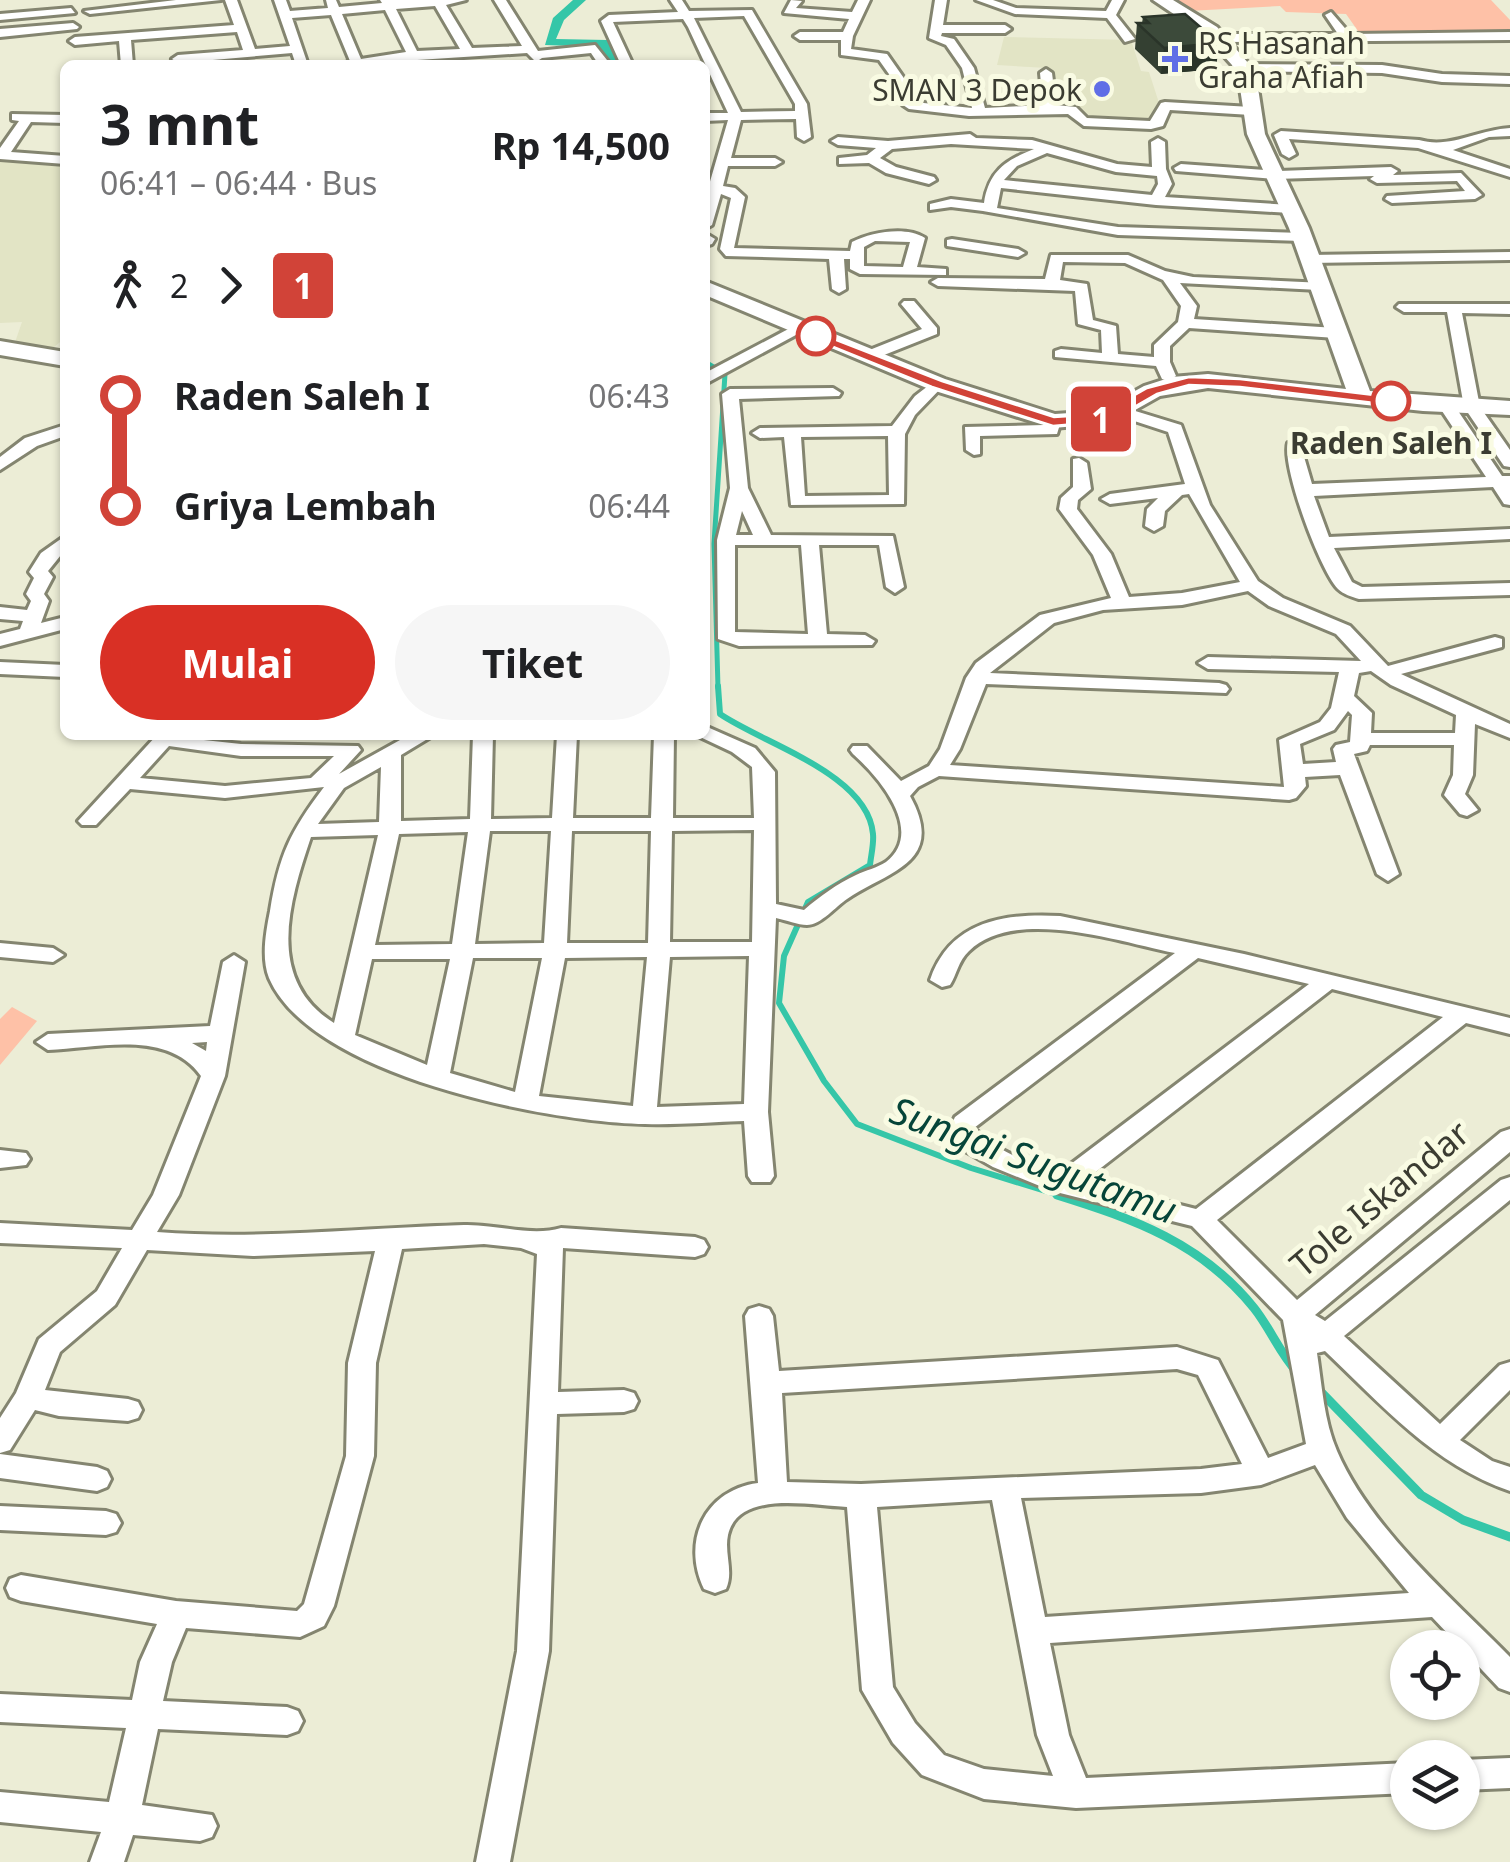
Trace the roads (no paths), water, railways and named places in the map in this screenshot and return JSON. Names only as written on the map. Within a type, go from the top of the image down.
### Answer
[{"type":"street","points":[[0,3],[41,0]]},
{"type":"street","points":[[89,12],[215,0]]},
{"type":"street","points":[[280,0],[300,60]]},
{"type":"street","points":[[286,15],[333,5],[460,0]]},
{"type":"street","points":[[500,0],[534,56]]},
{"type":"street","points":[[796,0],[788,11],[857,16]]},
{"type":"street","points":[[864,0],[848,36],[846,52],[883,57],[902,84],[909,105],[974,111],[1050,108],[1072,110],[1082,122],[1151,125],[1158,123],[1165,106],[1251,111]]},
{"type":"street","points":[[939,29],[1002,35],[950,42],[935,38],[941,0]]},
{"type":"street","points":[[982,0],[1015,11],[1110,15],[1129,38]]},
{"type":"street","points":[[1110,15],[1118,0]]},
{"type":"street","points":[[1162,0],[1220,38],[1241,68],[1256,134],[1302,237],[1361,398]]},
{"type":"street","points":[[437,1],[468,52]]},
{"type":"street","points":[[387,3],[412,55]]},
{"type":"street","points":[[625,60],[607,21],[620,12],[749,4],[802,112],[804,136]]},
{"type":"street","points":[[333,5],[350,60]]},
{"type":"street","points":[[0,18],[69,6],[75,47],[94,40],[241,28]]},
{"type":"street","points":[[89,12],[234,6],[250,53]]},
{"type":"street","points":[[679,10],[697,60]]},
{"type":"street","points":[[679,10],[703,60]]},
{"type":"street","points":[[89,12],[94,40]]},
{"type":"street","points":[[1332,15],[1346,36]]},
{"type":"street","points":[[0,33],[73,27]]},
{"type":"street","points":[[172,34],[178,60]]},
{"type":"street","points":[[800,36],[848,36]]},
{"type":"street","points":[[1220,38],[1510,36]]},
{"type":"street","points":[[126,38],[127,60]]},
{"type":"street","points":[[950,42],[968,68],[974,111],[972,137],[956,141]]},
{"type":"street","points":[[194,60],[295,49]]},
{"type":"street","points":[[378,60],[468,52],[534,56],[596,49],[602,60]]},
{"type":"street","points":[[1241,68],[1382,69],[1442,78],[1510,80]]},
{"type":"street","points":[[1046,73],[1050,108]]},
{"type":"street","points":[[710,74],[729,114],[724,162],[710,190],[737,195],[727,250],[778,264],[856,255]]},
{"type":"street","points":[[710,85],[729,114]]},
{"type":"street","points":[[710,115],[802,112]]},
{"type":"street","points":[[710,161],[729,114]]},
{"type":"street","points":[[60,120],[22,118],[1,155],[60,160]]},
{"type":"street","points":[[1434,149],[1506,132]]},
{"type":"street","points":[[1289,154],[1281,135],[1434,149],[1510,173]]},
{"type":"street","points":[[838,142],[956,141],[1046,148],[1116,168],[1159,171],[1167,177],[1144,264]]},
{"type":"street","points":[[1158,142],[1159,171]]},
{"type":"street","points":[[871,159],[888,144]]},
{"type":"street","points":[[990,210],[994,184],[1002,168],[1046,148]]},
{"type":"street","points":[[1434,149],[1510,183]]},
{"type":"street","points":[[844,161],[871,159],[891,170],[928,180]]},
{"type":"street","points":[[724,162],[775,162]]},
{"type":"street","points":[[1182,168],[1274,174],[1461,177],[1475,195],[1392,199]]},
{"type":"street","points":[[1375,176],[1422,168]]},
{"type":"street","points":[[1375,176],[1400,213]]},
{"type":"street","points":[[994,184],[1160,201],[1290,208]]},
{"type":"street","points":[[934,207],[950,203],[1024,218],[1154,234],[1302,237]]},
{"type":"street","points":[[996,243],[1024,218]]},
{"type":"street","points":[[710,229],[734,220]]},
{"type":"street","points":[[909,271],[926,238],[868,238],[857,245],[858,269],[1082,287],[1086,324],[1108,326],[1110,358]]},
{"type":"street","points":[[952,243],[996,243],[1018,253]]},
{"type":"street","points":[[836,256],[839,289]]},
{"type":"street","points":[[1309,259],[1510,256]]},
{"type":"street","points":[[1050,284],[1054,282],[1055,260],[1059,257],[1112,257],[1144,264],[1169,278],[1190,306],[1185,324],[1166,338],[1167,373]]},
{"type":"street","points":[[1169,278],[1319,286]]},
{"type":"street","points":[[710,290],[937,384],[1053,422],[1088,422],[1119,411],[1167,373]]},
{"type":"street","points":[[868,356],[932,332],[909,304]]},
{"type":"street","points":[[1404,306],[1510,309]]},
{"type":"street","points":[[1454,308],[1472,407],[1510,462]]},
{"type":"street","points":[[1185,324],[1336,332]]},
{"type":"street","points":[[710,376],[799,329]]},
{"type":"street","points":[[0,348],[60,358]]},
{"type":"street","points":[[1062,354],[1110,358],[1167,373],[1361,398],[1510,408]]},
{"type":"street","points":[[732,363],[739,373],[730,394],[739,488],[726,540],[725,634],[739,640],[865,640]]},
{"type":"street","points":[[792,432],[795,498],[801,502],[898,500],[893,456],[896,431],[906,412],[937,384]]},
{"type":"street","points":[[730,394],[832,393]]},
{"type":"street","points":[[1446,405],[1504,481],[1510,500]]},
{"type":"street","points":[[1119,411],[1176,430],[1186,488],[1251,586],[1276,602],[1344,630],[1381,670],[1510,732]]},
{"type":"street","points":[[974,450],[971,431],[1051,430],[1053,422]]},
{"type":"street","points":[[760,432],[896,431]]},
{"type":"street","points":[[0,465],[31,442],[60,432]]},
{"type":"street","points":[[1294,447],[1294,462],[1322,542],[1345,586],[1359,594],[1510,589]]},
{"type":"street","points":[[1079,463],[1082,489],[1070,498],[1068,509],[1102,554],[1122,603]]},
{"type":"street","points":[[1306,490],[1504,481]]},
{"type":"street","points":[[739,488],[766,540]]},
{"type":"street","points":[[1110,499],[1186,488]]},
{"type":"street","points":[[1154,526],[1156,509],[1186,488]]},
{"type":"street","points":[[1322,542],[1510,534]]},
{"type":"street","points":[[726,540],[888,540],[895,586]]},
{"type":"street","points":[[810,540],[818,640]]},
{"type":"street","points":[[0,640],[32,624],[40,601],[36,594],[44,577],[38,572],[60,545]]},
{"type":"street","points":[[902,793],[911,783],[936,770],[950,748],[983,667],[1047,619],[1102,604],[1182,599],[1251,586]]},
{"type":"street","points":[[0,613],[32,624],[60,623]]},
{"type":"street","points":[[1208,663],[1381,670],[1494,643]]},
{"type":"street","points":[[936,770],[1290,794],[1296,786],[1289,740],[1321,734],[1346,699],[1350,667]]},
{"type":"street","points":[[0,668],[60,671]]},
{"type":"street","points":[[976,678],[1220,689]]},
{"type":"street","points":[[1346,699],[1362,713],[1362,739],[1360,747],[1343,748],[1388,874]]},
{"type":"street","points":[[1466,712],[1463,775],[1454,796],[1467,810]]},
{"type":"street","points":[[710,735],[761,762],[765,772],[762,824],[770,909],[761,949],[756,1112],[761,1176]]},
{"type":"street","points":[[1362,739],[1462,739]]},
{"type":"street","points":[[89,821],[164,740]]},
{"type":"street","points":[[122,782],[225,792],[312,784],[320,782],[351,750],[241,750],[184,740]]},
{"type":"street","points":[[414,740],[337,784],[302,831],[279,929],[280,976],[300,1006],[342,1041],[437,1077],[524,1103],[644,1116],[756,1112]]},
{"type":"street","points":[[437,1077],[464,950],[480,825],[483,740]]},
{"type":"street","points":[[524,1103],[555,948],[567,740]]},
{"type":"street","points":[[644,1116],[659,948],[664,740]]},
{"type":"street","points":[[770,909],[806,918],[840,892],[895,866],[909,835],[902,793],[886,771],[860,750]]},
{"type":"street","points":[[342,1041],[390,828],[391,752]]},
{"type":"street","points":[[1226,764],[1228,790]]},
{"type":"street","points":[[1294,771],[1348,768]]},
{"type":"street","points":[[302,831],[480,825],[762,824]]},
{"type":"street","points":[[942,980],[947,957],[962,941],[1030,922],[1194,950],[1510,1026]]},
{"type":"street","points":[[362,952],[761,949]]},
{"type":"street","points":[[0,950],[53,955]]},
{"type":"street","points":[[1194,950],[964,1123],[961,1130],[993,1156],[1061,1185],[1200,1219],[1296,1316]]},
{"type":"street","points":[[0,1442],[28,1397],[50,1346],[106,1298],[166,1194],[212,1076],[234,962]]},
{"type":"street","points":[[1061,1185],[1328,981]]},
{"type":"street","points":[[1200,1219],[1462,1014]]},
{"type":"street","points":[[48,1042],[220,1034]]},
{"type":"street","points":[[164,1038],[201,1059],[212,1076]]},
{"type":"street","name":"Tole Iskandar","points":[[1500,1194],[1313,1352],[1296,1316],[1510,1138]]},
{"type":"street","points":[[1454,1182],[1500,1194]]},
{"type":"street","points":[[0,1233],[202,1245],[328,1245],[507,1237],[539,1242],[550,1249]]},
{"type":"street","points":[[493,1862],[533,1651],[552,1242],[561,1238],[696,1247]]},
{"type":"street","points":[[21,1588],[176,1614],[300,1624],[312,1617],[360,1456],[362,1363],[391,1240]]},
{"type":"street","points":[[759,1316],[773,1493]]},
{"type":"street","points":[[1313,1352],[1320,1440],[1350,1501],[1439,1604],[1510,1678]]},
{"type":"street","points":[[1313,1352],[1440,1442],[1482,1468],[1510,1479]]},
{"type":"street","points":[[767,1383],[1188,1360],[1208,1368],[1262,1473]]},
{"type":"street","points":[[1440,1442],[1510,1373]]},
{"type":"street","points":[[28,1397],[128,1410]]},
{"type":"street","points":[[542,1404],[624,1402]]},
{"type":"street","points":[[714,1580],[712,1539],[720,1513],[742,1497],[773,1493],[861,1496],[1202,1481],[1262,1473],[1320,1440]]},
{"type":"street","points":[[0,1466],[98,1479]]},
{"type":"street","points":[[1004,1487],[1053,1735],[1076,1792]]},
{"type":"street","points":[[861,1496],[878,1690],[904,1733],[933,1766],[984,1784],[1076,1792],[1390,1779]]},
{"type":"street","points":[[0,1518],[106,1523]]},
{"type":"street","points":[[1033,1631],[1439,1604]]},
{"type":"street","points":[[107,1862],[122,1820],[156,1662],[176,1614]]},
{"type":"street","points":[[0,1708],[288,1721]]},
{"type":"street","points":[[1480,1774],[1510,1773]]},
{"type":"street","points":[[0,1806],[200,1826]]},
{"type":"waterway","points":[[580,0],[559,18],[549,42],[603,43],[614,60]]},
{"type":"waterway","name":"Sungai Sugutamu","points":[[710,365],[725,374],[714,544],[718,688]]},
{"type":"waterway","name":"Sungai Sugutamu","points":[[718,686],[720,714],[834,778],[867,813],[873,834],[870,865],[808,902],[784,956],[779,1003],[824,1081],[857,1124],[971,1168],[1065,1197]]},
{"type":"waterway","name":"Sungai Sugutamu","points":[[1057,1195],[1139,1224],[1212,1266],[1254,1308],[1297,1372]]},
{"type":"waterway","name":"Sungai Sugutamu","points":[[1315,1386],[1421,1495],[1463,1520],[1510,1537]]},
{"type":"place","name":"RS Hasanah Graha Afiah","points":[[1175,59]]},
{"type":"place","name":"SMAN 3 Depok","points":[[1102,89]]},
{"type":"place","name":"Raden Saleh I","points":[[1391,401]]}]
